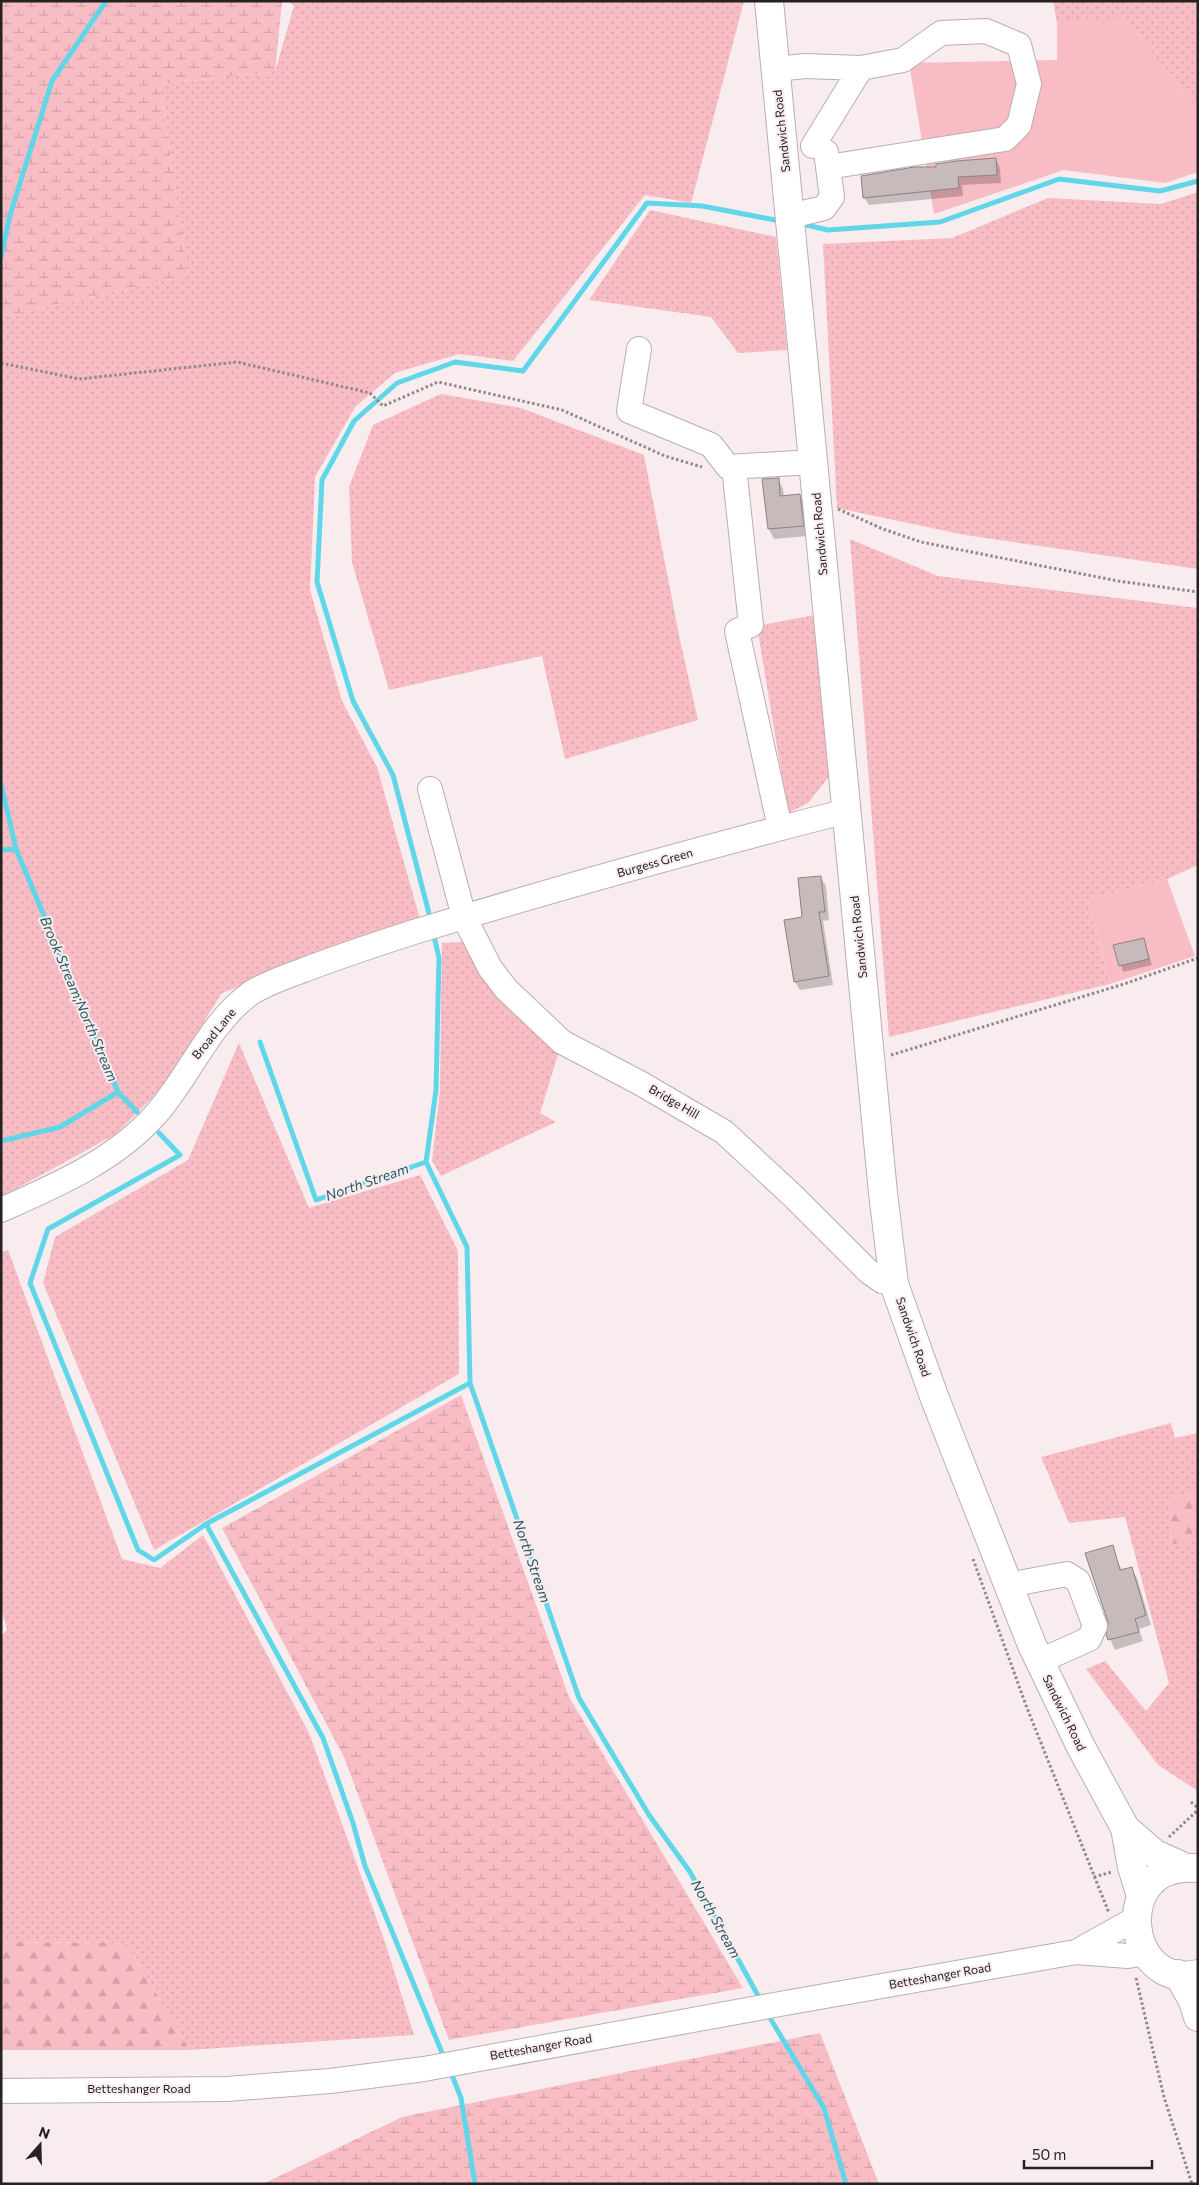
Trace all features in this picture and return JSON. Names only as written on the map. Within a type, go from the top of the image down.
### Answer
[{"type":"main road","name":"Sandwich Road","points":[[769,1],[883,1193],[894,1284],[928,1383],[1040,1661],[1081,1747],[1125,1828],[1132,1866],[1129,1911],[1146,1953]]},
{"type":"main road","name":"Sandwich Road","points":[[1125,1828],[1155,1854],[1191,1868]]},
{"type":"main road","points":[[1129,1911],[1152,1882],[1167,1872],[1191,1868]]},
{"type":"main road","points":[[1146,1953],[1166,1970],[1188,1974],[1198,2017]]},
{"type":"street","points":[[776,69],[805,66],[861,68],[904,60],[942,33],[986,31],[1019,45],[1029,84],[1018,125],[1005,139],[828,166]]},
{"type":"street","points":[[813,146],[861,68]]},
{"type":"street","points":[[783,149],[813,146],[826,151],[832,197],[824,208],[790,216]]},
{"type":"street","points":[[639,349],[629,411],[711,445],[731,467],[751,625],[737,631],[780,828]]},
{"type":"street","points":[[731,467],[813,462]]},
{"type":"street","name":"Bridge Hill","points":[[430,789],[443,924],[490,968],[506,989],[562,1042],[640,1083],[724,1132],[793,1196],[870,1272],[882,1281],[894,1284]]},
{"type":"street","name":"Burgess Green","points":[[443,924],[780,828],[847,811]]},
{"type":"street","name":"Broad Lane","points":[[1,1210],[74,1175],[113,1153],[135,1135],[157,1114],[214,1030],[252,992],[307,968],[443,924]]},
{"type":"street","points":[[1008,1585],[1067,1574],[1078,1581],[1095,1626],[1089,1639],[1040,1661]]},
{"type":"street","name":"Betteshanger Road","points":[[1076,1952],[1129,1911]]},
{"type":"street","name":"Betteshanger Road","points":[[1,2091],[227,2088],[330,2081],[424,2069],[1076,1952],[1128,1956],[1146,1953]]},
{"type":"path","points":[[1,363],[79,379],[237,362],[370,393],[383,406],[438,382],[562,410],[665,456],[710,469],[731,467]]},
{"type":"path","points":[[818,509],[837,508],[883,529],[921,542],[970,553],[1118,581],[1198,592]]},
{"type":"path","points":[[871,1062],[974,1028],[1124,984],[1198,958]]},
{"type":"path","points":[[1061,1791],[1129,1911]]},
{"type":"path","points":[[1162,1844],[1198,1809],[1191,1802]]},
{"type":"path","points":[[1137,1981],[1164,2097],[1192,2184]]},
{"type":"green space","points":[[1,1],[282,1],[275,72],[160,84],[188,275],[1,317]]},
{"type":"green space","points":[[289,1],[744,1],[691,203],[645,195],[513,361],[459,354],[395,373],[355,407],[315,477],[310,590],[342,701],[377,767],[420,919],[222,993],[162,1088],[116,1134],[1,1197],[1,317],[188,275],[160,84],[275,72],[294,6]]},
{"type":"green space","points":[[1053,1],[1198,1],[1198,110],[1124,18],[1057,23]]},
{"type":"green space","points":[[1124,17],[1198,110],[1198,172],[1165,183],[1064,170],[934,214],[909,63],[1057,60],[1057,23]],"holes":[[[996,158],[997,175],[958,177],[959,188],[938,189],[936,162]]]},
{"type":"green space","points":[[1198,192],[1198,569],[965,535],[837,508],[823,244],[952,238],[1048,198],[1161,204]]},
{"type":"green space","points":[[650,210],[776,237],[787,350],[738,353],[711,317],[589,300]]},
{"type":"green space","points":[[441,394],[521,408],[644,455],[680,640],[698,720],[565,759],[542,656],[389,690],[352,562],[349,487],[373,425]]},
{"type":"green space","points":[[850,539],[938,576],[1198,608],[1198,865],[1167,879],[1088,900],[1110,984],[889,1037]]},
{"type":"green space","points":[[820,614],[831,774],[808,803],[788,813],[757,626]]},
{"type":"green space","points":[[1167,879],[1195,956],[1110,984],[1088,900]]},
{"type":"green space","points":[[463,942],[493,992],[560,1048],[540,1113],[556,1122],[441,1176],[432,1161],[440,1090],[442,943]]},
{"type":"green space","points":[[239,1043],[309,1208],[420,1175],[458,1251],[459,1374],[154,1550],[43,1283],[55,1237],[188,1160]]},
{"type":"green space","points":[[8,1250],[122,1559],[160,1568],[203,1535],[309,1733],[385,1942],[414,2035],[190,2050],[126,1943],[1,1942],[1,1637],[7,1629],[1,1608],[1,1252]]},
{"type":"green space","points":[[461,1395],[569,1697],[743,1988],[449,2040],[344,1757],[222,1528]]},
{"type":"green space","points":[[1171,1423],[1175,1438],[1198,1433],[1198,1491],[1169,1498],[1171,1545],[1198,1539],[1198,1791],[1158,1765],[1086,1669],[1105,1661],[1146,1711],[1169,1683],[1125,1517],[1069,1523],[1041,1457]]},
{"type":"green space","points":[[1198,1491],[1198,1539],[1171,1545],[1169,1498]]},
{"type":"green space","points":[[1,1942],[126,1943],[190,2050],[1,2050]]},
{"type":"green space","points":[[820,2033],[879,2184],[263,2184],[402,2117]]},
{"type":"building","points":[[996,158],[997,175],[958,177],[959,188],[863,198],[861,176],[914,167],[936,167],[936,164],[956,161]]},
{"type":"building","points":[[779,478],[780,496],[800,494],[804,526],[768,529],[762,479]]},
{"type":"building","points":[[821,876],[825,912],[819,912],[829,976],[794,982],[784,920],[802,917],[798,878]]},
{"type":"building","points":[[1144,938],[1149,959],[1119,966],[1113,945]]},
{"type":"building","points":[[1113,1545],[1120,1570],[1132,1567],[1146,1615],[1135,1619],[1139,1632],[1108,1640],[1106,1634],[1108,1622],[1085,1553]]},
{"type":"waterway","name":"Brook Stream;North Stream","points":[[1,257],[10,215],[52,81],[106,1]]},
{"type":"waterway","points":[[806,225],[828,230],[940,222],[1059,179],[1160,191],[1198,181]]},
{"type":"waterway","points":[[431,921],[393,775],[353,701],[317,582],[322,480],[354,421],[397,383],[455,362],[523,371],[647,203],[702,206],[775,220]]},
{"type":"waterway","name":"Brook Stream;North Stream","points":[[1,784],[16,849],[118,1092],[60,1127],[1,1141]]},
{"type":"waterway","points":[[1,850],[16,849]]},
{"type":"waterway","points":[[426,1162],[436,1090],[439,958],[433,932]]},
{"type":"waterway","name":"North Stream","points":[[260,1042],[316,1200],[426,1162]]},
{"type":"waterway","points":[[118,1092],[137,1112]]},
{"type":"waterway","points":[[159,1133],[180,1155],[48,1229],[30,1283],[138,1550],[154,1560],[206,1524]]},
{"type":"waterway","name":"North Stream","points":[[426,1162],[467,1247],[470,1383],[579,1698],[649,1815],[690,1872],[761,2001]]},
{"type":"waterway","points":[[445,2060],[365,1866],[353,1823],[323,1738],[206,1524],[470,1383]]},
{"type":"waterway","name":"North Stream","points":[[767,2013],[824,2108],[846,2184]]},
{"type":"waterway","points":[[450,2070],[461,2098],[475,2184]]}]
